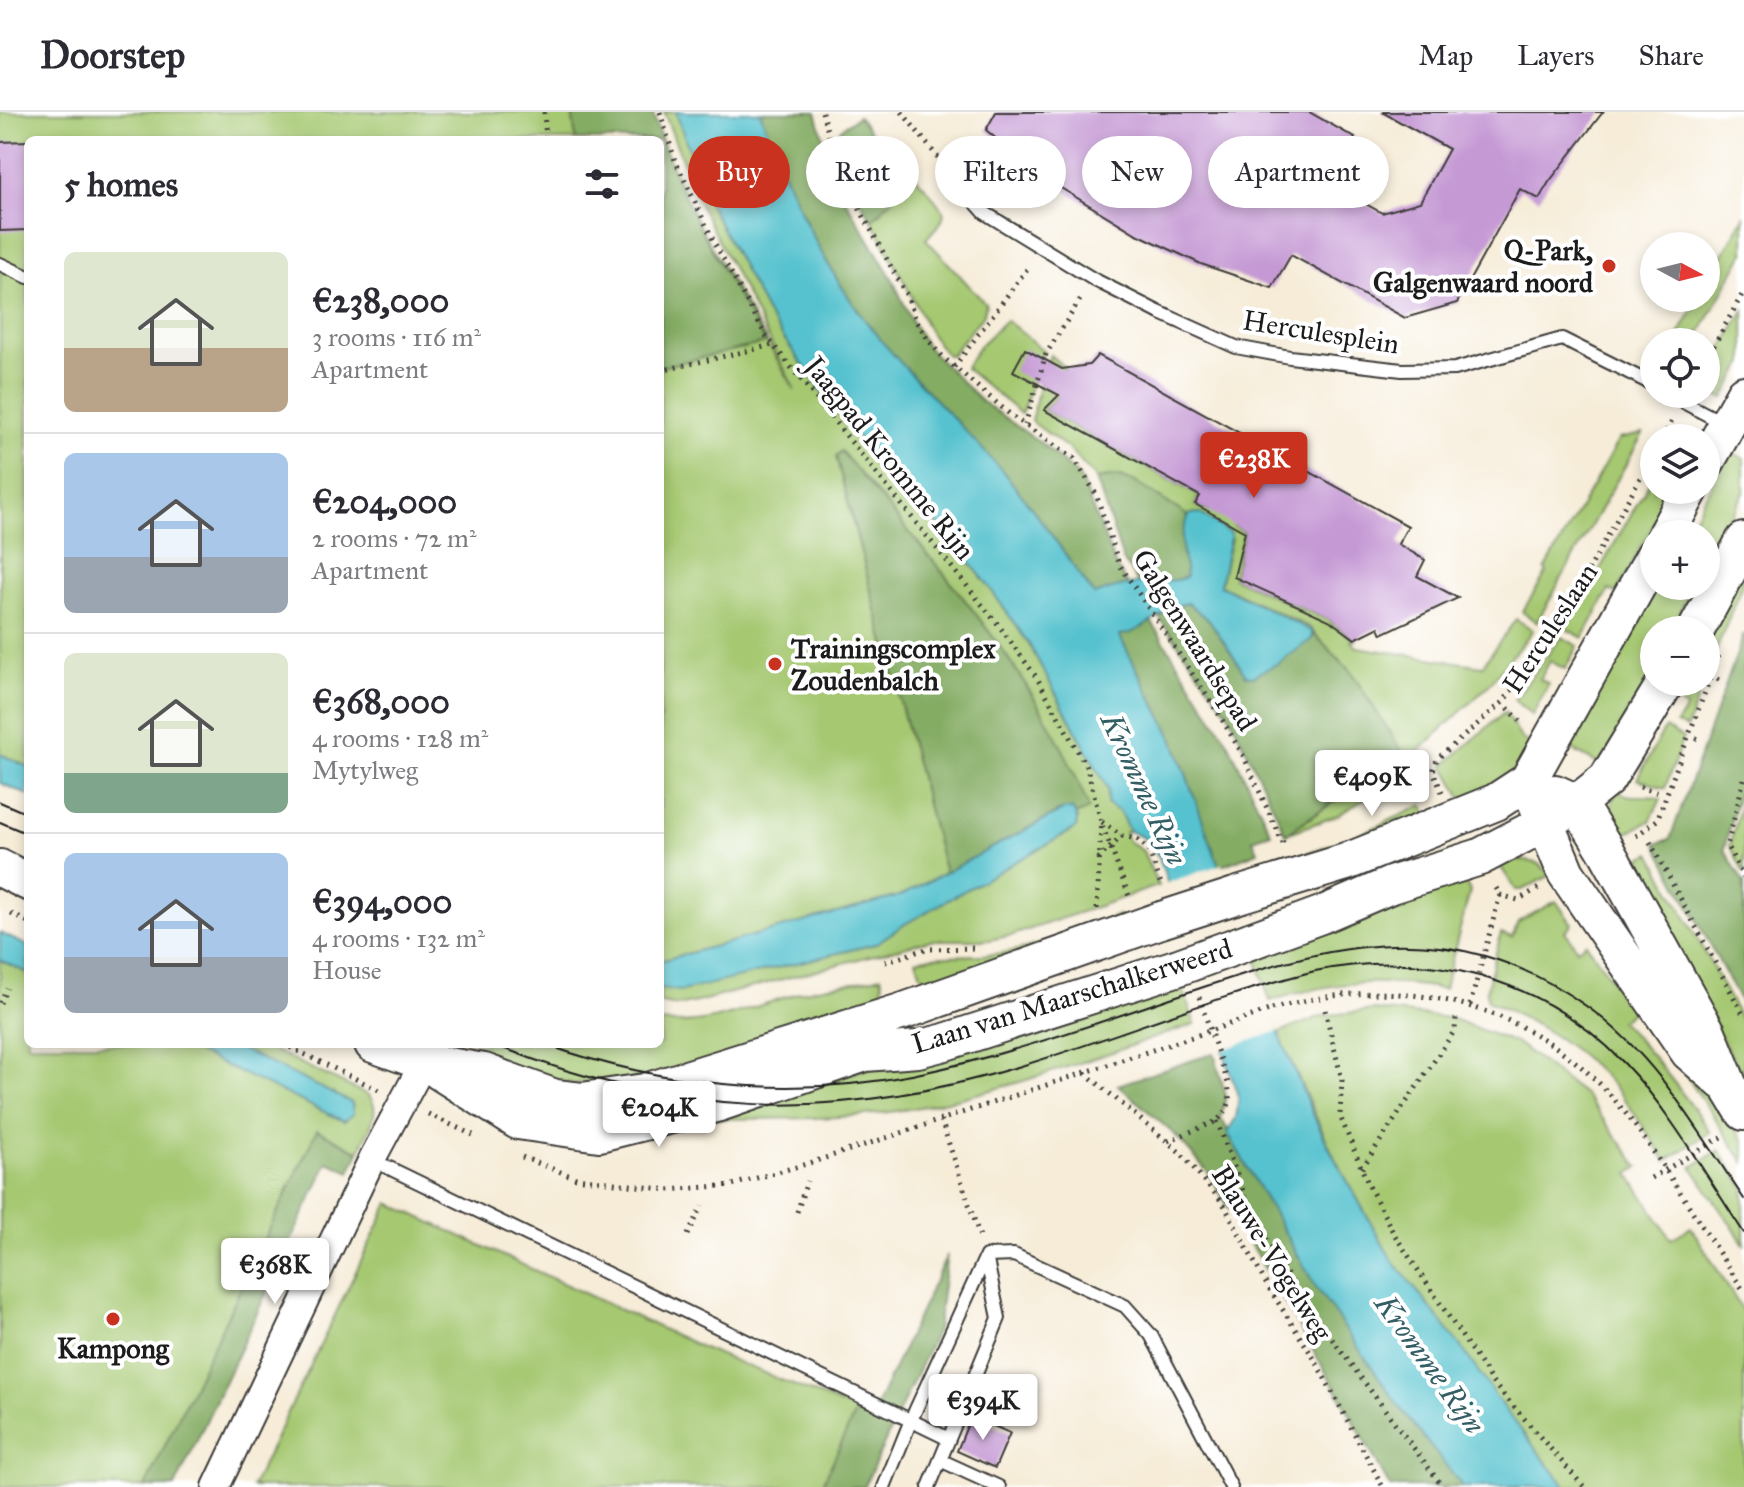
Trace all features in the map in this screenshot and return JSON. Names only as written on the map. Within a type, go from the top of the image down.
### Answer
[{"type":"main road","points":[[1720,447],[1735,430],[1744,394]]},
{"type":"main road","points":[[1704,616],[1744,541]]},
{"type":"main road","name":"Herculeslaan","points":[[1528,781],[1640,581]]},
{"type":"main road","points":[[1577,803],[1607,779],[1657,696]]},
{"type":"main road","points":[[1528,781],[1577,803],[1707,1032],[1732,1112]]},
{"type":"main road","points":[[1528,781],[1566,873],[1732,1112]]},
{"type":"main road","name":"Laan van Maarschalkerweerd","points":[[384,1048],[424,1062],[484,1072],[555,1098],[582,1101],[645,1092],[904,1011],[1146,912],[1235,896],[1346,862],[1496,802],[1528,781]]},
{"type":"main road","name":"Laan van Maarschalkerweerd","points":[[424,1062],[518,1121],[599,1133],[719,1103],[865,1053],[918,1049],[945,1042],[1176,968],[1321,915],[1391,885],[1480,857],[1577,803]]},
{"type":"main road","points":[[0,868],[24,880]]},
{"type":"street","points":[[216,1487],[424,1062]]},
{"type":"lane","name":"Herculesplein","points":[[981,208],[1093,279],[1236,347],[1290,357],[1402,370],[1455,369],[1562,339],[1640,378]]},
{"type":"lane","points":[[0,264],[24,275]]},
{"type":"lane","points":[[1694,408],[1735,430]]},
{"type":"lane","points":[[385,1166],[949,1439]]},
{"type":"lane","points":[[986,1256],[1014,1255],[1125,1306],[1151,1335],[1231,1487]]},
{"type":"lane","points":[[884,1487],[986,1256]]},
{"type":"lane","points":[[929,1487],[999,1318],[986,1256]]},
{"type":"lane","points":[[940,1460],[999,1487]]},
{"type":"path","points":[[544,112],[546,136]]},
{"type":"path","name":"Jaagpad Kromme Rijn","points":[[660,112],[675,160],[714,242],[766,336],[1000,627],[1037,678],[1087,768],[1101,822]]},
{"type":"path","name":"Galgenwaardsepad","points":[[822,112],[838,169],[928,340],[954,367],[1025,425],[1074,458],[1096,494],[1119,564],[1244,757],[1287,852]]},
{"type":"path","points":[[902,112],[935,153]]},
{"type":"path","points":[[954,367],[1043,249]]},
{"type":"path","points":[[1025,425],[1046,354],[1093,279]]},
{"type":"path","points":[[1720,335],[1744,291]]},
{"type":"path","points":[[664,370],[773,345]]},
{"type":"path","name":"Herculeslaan","points":[[1439,787],[1433,771],[1437,759],[1503,702],[1553,634],[1640,478]]},
{"type":"path","points":[[1508,708],[1532,733]]},
{"type":"path","points":[[1744,779],[1727,846],[1744,878]]},
{"type":"path","points":[[1098,860],[1124,836],[1101,822]]},
{"type":"path","points":[[1097,914],[1101,822]]},
{"type":"path","points":[[1101,822],[1146,912]]},
{"type":"path","points":[[1650,842],[1744,1016]]},
{"type":"path","points":[[0,1003],[7,988]]},
{"type":"path","points":[[513,1154],[576,1178],[669,1190],[732,1185],[810,1163],[1304,999],[1358,993],[1410,993],[1470,1005],[1507,1019],[1548,1041],[1589,1073],[1629,1118],[1744,1291]]},
{"type":"path","points":[[1325,1010],[1342,1080],[1340,1116],[1394,1234],[1493,1383],[1584,1487]]},
{"type":"path","points":[[1362,1169],[1455,1030],[1456,1017]]},
{"type":"path","points":[[291,1048],[475,1136]]},
{"type":"path","name":"Blauwe-Vogelweg","points":[[1085,1073],[1168,1141],[1195,1167],[1223,1203],[1265,1282],[1315,1360],[1383,1487]]},
{"type":"path","points":[[1651,1178],[1732,1112]]},
{"type":"path","points":[[1168,1141],[1219,1119],[1249,1207],[1296,1291],[1443,1487]]},
{"type":"path","points":[[941,1120],[986,1256]]},
{"type":"path","points":[[797,1212],[807,1181]]},
{"type":"path","points":[[688,1235],[702,1206]]},
{"type":"green space","name":"Trainingscomplex Zoudenbalch","points":[[0,112],[652,112],[660,136],[24,136],[24,765],[0,754]]},
{"type":"green space","points":[[572,112],[652,112],[661,136],[575,136]]},
{"type":"green space","name":"Trainingscomplex Zoudenbalch","points":[[664,112],[676,112],[688,146],[688,175]]},
{"type":"green space","points":[[760,112],[816,112],[823,136],[806,136],[806,208],[850,208],[893,280],[928,348],[981,401],[1041,443],[1079,476],[1116,566],[1129,586],[1094,595],[1015,487],[864,319],[832,271],[790,187],[790,136],[769,136]]},
{"type":"green space","points":[[858,116],[874,136],[837,136]]},
{"type":"green space","points":[[664,145],[688,201],[688,208],[691,208],[766,343],[664,366]]},
{"type":"green space","name":"Trainingscomplex Zoudenbalch","points":[[664,146],[688,208],[795,390],[702,208],[711,208],[769,317],[845,424],[930,514],[985,581],[1029,644],[1108,789],[1107,804],[1120,812],[1129,831],[1125,832],[1128,841],[1143,851],[1158,886],[1013,935],[989,940],[930,940],[697,1002],[677,1006],[664,1004],[664,989],[682,990],[875,944],[1076,828],[1075,815],[1088,809],[1042,711],[1013,665],[947,577],[841,451],[836,457],[945,873],[903,895],[664,960]]},
{"type":"green space","points":[[919,181],[935,200],[935,208],[941,208],[944,212],[942,221],[926,239],[986,304],[984,314],[951,355],[947,355],[930,332],[872,220],[883,208],[919,208]]},
{"type":"green space","points":[[864,208],[883,208],[872,220]]},
{"type":"green space","points":[[1744,217],[1744,253],[1720,297],[1720,260]]},
{"type":"green space","points":[[1744,310],[1744,362],[1724,398],[1720,397],[1720,353]]},
{"type":"green space","points":[[1691,312],[1712,312],[1703,328],[1683,328]]},
{"type":"green space","points":[[1006,320],[1044,351],[1021,414],[965,368],[979,346]]},
{"type":"green space","points":[[1050,355],[1066,369],[1057,397],[1044,410],[1199,496],[1195,505],[1238,518],[1234,526],[1244,532],[1233,578],[1328,620],[1355,640],[1351,641],[1357,647],[1482,666],[1516,619],[1533,630],[1488,686],[1372,795],[1336,816],[1286,834],[1403,753],[1351,672],[1309,627],[1220,585],[1231,539],[1135,482],[1116,476],[1096,479],[1070,450],[1031,421]]},
{"type":"green space","points":[[1640,435],[1537,622],[1522,612],[1619,439]]},
{"type":"green space","points":[[841,451],[946,577],[1012,665],[1042,711],[1089,809],[1075,815],[1072,810],[1064,809],[945,873],[836,456]]},
{"type":"green space","points":[[1734,453],[1744,459],[1744,493],[1720,537],[1720,520],[1693,520],[1701,504],[1720,504],[1720,470],[1728,455]]},
{"type":"green space","points":[[1116,476],[1135,482],[1188,516],[1182,539],[1186,577],[1179,581],[1138,583],[1123,560],[1096,479]]},
{"type":"green space","points":[[1640,499],[1640,504],[1665,504],[1656,520],[1640,520],[1640,550],[1616,593],[1609,590],[1583,638],[1566,629]]},
{"type":"green space","points":[[1744,560],[1744,579],[1720,641],[1720,616],[1714,616]]},
{"type":"green space","points":[[1648,600],[1685,600],[1680,616],[1640,616],[1640,696],[1645,696],[1602,766],[1567,747]]},
{"type":"green space","points":[[1188,603],[1210,621],[1246,675],[1253,676],[1279,663],[1313,637],[1313,633],[1351,672],[1403,753],[1286,834],[1230,716],[1159,617]]},
{"type":"green space","points":[[1151,621],[1228,742],[1271,833],[1253,839],[1258,852],[1219,867],[1174,741],[1119,635],[1130,633]]},
{"type":"green space","points":[[1744,634],[1744,771],[1724,849],[1744,883],[1744,1008],[1656,844],[1670,839]]},
{"type":"green space","points":[[1561,637],[1578,646],[1565,669],[1550,661],[1540,679],[1549,684],[1532,715],[1514,700]]},
{"type":"green space","points":[[1679,696],[1699,696],[1687,728],[1676,724],[1686,708],[1676,702]]},
{"type":"green space","points":[[1505,712],[1521,738],[1531,744],[1516,771],[1465,803],[1444,765]]},
{"type":"green space","points":[[1665,728],[1683,738],[1665,788],[1637,779]]},
{"type":"green space","points":[[1617,791],[1661,799],[1650,821],[1612,841],[1608,816]]},
{"type":"green space","points":[[1744,791],[1744,873],[1730,846]]},
{"type":"green space","points":[[1423,805],[1429,818],[1264,868],[1358,835]]},
{"type":"green space","points":[[1651,853],[1744,1025],[1744,1078],[1624,867]]},
{"type":"green space","points":[[1509,858],[1538,863],[1551,875],[1516,890],[1498,863]]},
{"type":"green space","points":[[1459,872],[1470,891],[1444,989],[1398,983],[1356,983],[1315,989],[1270,1001],[1256,958],[1291,947],[1288,934]]},
{"type":"green space","points":[[1556,901],[1572,924],[1565,931],[1577,949],[1586,943],[1633,1010],[1620,1021],[1667,1074],[1710,1132],[1666,1161],[1620,1094],[1592,1064],[1543,1028],[1488,1001],[1486,992],[1501,933],[1512,937],[1518,922]]},
{"type":"green space","points":[[1119,915],[1124,926],[929,983],[921,975],[916,960],[1011,951]]},
{"type":"green space","name":"Kampong","points":[[0,960],[24,971],[24,1048],[188,1048],[344,1121],[353,1114],[352,1103],[238,1048],[268,1048],[368,1095],[374,1115],[359,1152],[317,1131],[145,1487],[0,1487]]},
{"type":"green space","points":[[881,976],[883,984],[879,1002],[682,1074],[574,1084],[533,1075],[466,1048],[664,1048],[664,1022],[718,1018],[813,989]]},
{"type":"green space","points":[[1181,983],[1195,1024],[1010,1085],[935,1104],[873,1114],[703,1119],[715,1110]]},
{"type":"green space","points":[[1373,1010],[1450,1018],[1518,1044],[1585,1095],[1639,1167],[1629,1174],[1671,1239],[1691,1227],[1744,1313],[1744,1487],[1566,1487],[1505,1410],[1459,1344],[1390,1257],[1335,1159],[1278,1033],[1322,1016]]},
{"type":"green space","points":[[1661,1022],[1744,1141],[1744,1162],[1654,1027]]},
{"type":"green space","points":[[1214,1053],[1226,1096],[1221,1118],[1316,1287],[1401,1409],[1463,1487],[1390,1487],[1343,1401],[1207,1171],[1175,1135],[1118,1085]]},
{"type":"green space","points":[[317,1130],[359,1152],[350,1172],[328,1162],[175,1487],[145,1487]]},
{"type":"green space","points":[[1719,1150],[1744,1187],[1744,1244],[1692,1167]]},
{"type":"green space","points":[[389,1203],[703,1348],[857,1411],[822,1487],[252,1487]]},
{"type":"green space","points":[[947,1255],[937,1330],[864,1487],[821,1487],[855,1413],[870,1419]]},
{"type":"water","points":[[676,112],[760,112],[769,136],[688,136],[688,146]]},
{"type":"water","name":"Kromme Rijn","points":[[790,187],[832,271],[864,319],[1015,487],[1094,595],[1133,584],[1186,577],[1183,531],[1190,514],[1199,513],[1231,534],[1220,585],[1312,631],[1312,639],[1279,663],[1253,676],[1246,675],[1210,621],[1188,603],[1179,605],[1137,630],[1119,635],[1174,741],[1219,866],[1244,950],[1311,1110],[1335,1159],[1390,1257],[1566,1487],[1463,1487],[1401,1409],[1316,1287],[1227,1132],[1236,1118],[1239,1099],[1159,857],[1144,838],[1129,831],[1120,812],[1107,804],[1108,789],[1029,644],[985,581],[930,514],[845,424],[769,317],[711,208],[790,208]]},
{"type":"water","points":[[0,754],[24,765],[24,793],[0,783]]},
{"type":"water","points":[[1065,809],[1073,810],[1077,819],[1076,828],[875,944],[682,991],[664,989],[664,960],[903,895]]},
{"type":"water","points":[[0,933],[24,944],[24,971],[0,960]]},
{"type":"water","points":[[188,1048],[238,1048],[352,1103],[353,1114],[344,1121]]},
{"type":"pier","points":[[1222,864],[1228,882],[1170,901],[1164,884]]},
{"type":"pier","points":[[1230,889],[1247,949],[1279,1031],[1219,1051],[1172,908]]},
{"type":"building","points":[[996,112],[1309,112],[1351,136],[1208,136],[1208,208],[1373,208],[1382,213],[1420,202],[1449,149],[1382,112],[1603,112],[1539,199],[1520,189],[1457,303],[1405,318],[1291,255],[1272,288],[1201,264],[1135,233],[1094,208],[1192,208],[1192,136],[1082,136],[1082,201],[1066,191],[1066,136],[993,136],[986,130]]},
{"type":"building","points":[[24,141],[24,230],[0,231],[0,142]]},
{"type":"building","points":[[1025,349],[1062,369],[1089,365],[1098,355],[1408,526],[1398,544],[1425,560],[1417,576],[1458,598],[1382,634],[1379,627],[1355,639],[1329,620],[1234,577],[1245,532],[1195,504],[1200,496],[1044,410],[1059,395],[1013,371]]},
{"type":"building","points":[[971,1416],[1010,1433],[995,1468],[957,1451]]},
{"type":"tram line","points":[[0,802],[24,812]]},
{"type":"tram line","points":[[0,822],[24,832]]},
{"type":"tram line","points":[[557,1048],[634,1070],[680,1079],[773,1087],[866,1082],[944,1068],[1007,1051],[1273,965],[1378,946],[1430,946],[1482,955],[1535,975],[1589,1008],[1613,1027],[1675,1096],[1744,1199]]},
{"type":"tram line","points":[[504,1048],[560,1069],[626,1087],[691,1099],[755,1104],[820,1104],[885,1097],[1021,1066],[1241,992],[1315,971],[1357,965],[1400,964],[1441,968],[1482,976],[1520,990],[1592,1034],[1624,1063],[1657,1102],[1744,1233]]},
{"type":"place","name":"Q-Park, Galgenwaard noord","points":[[1609,266]]},
{"type":"place","name":"Trainingscomplex Zoudenbalch","points":[[775,664]]},
{"type":"place","name":"Kampong","points":[[113,1319]]}]
